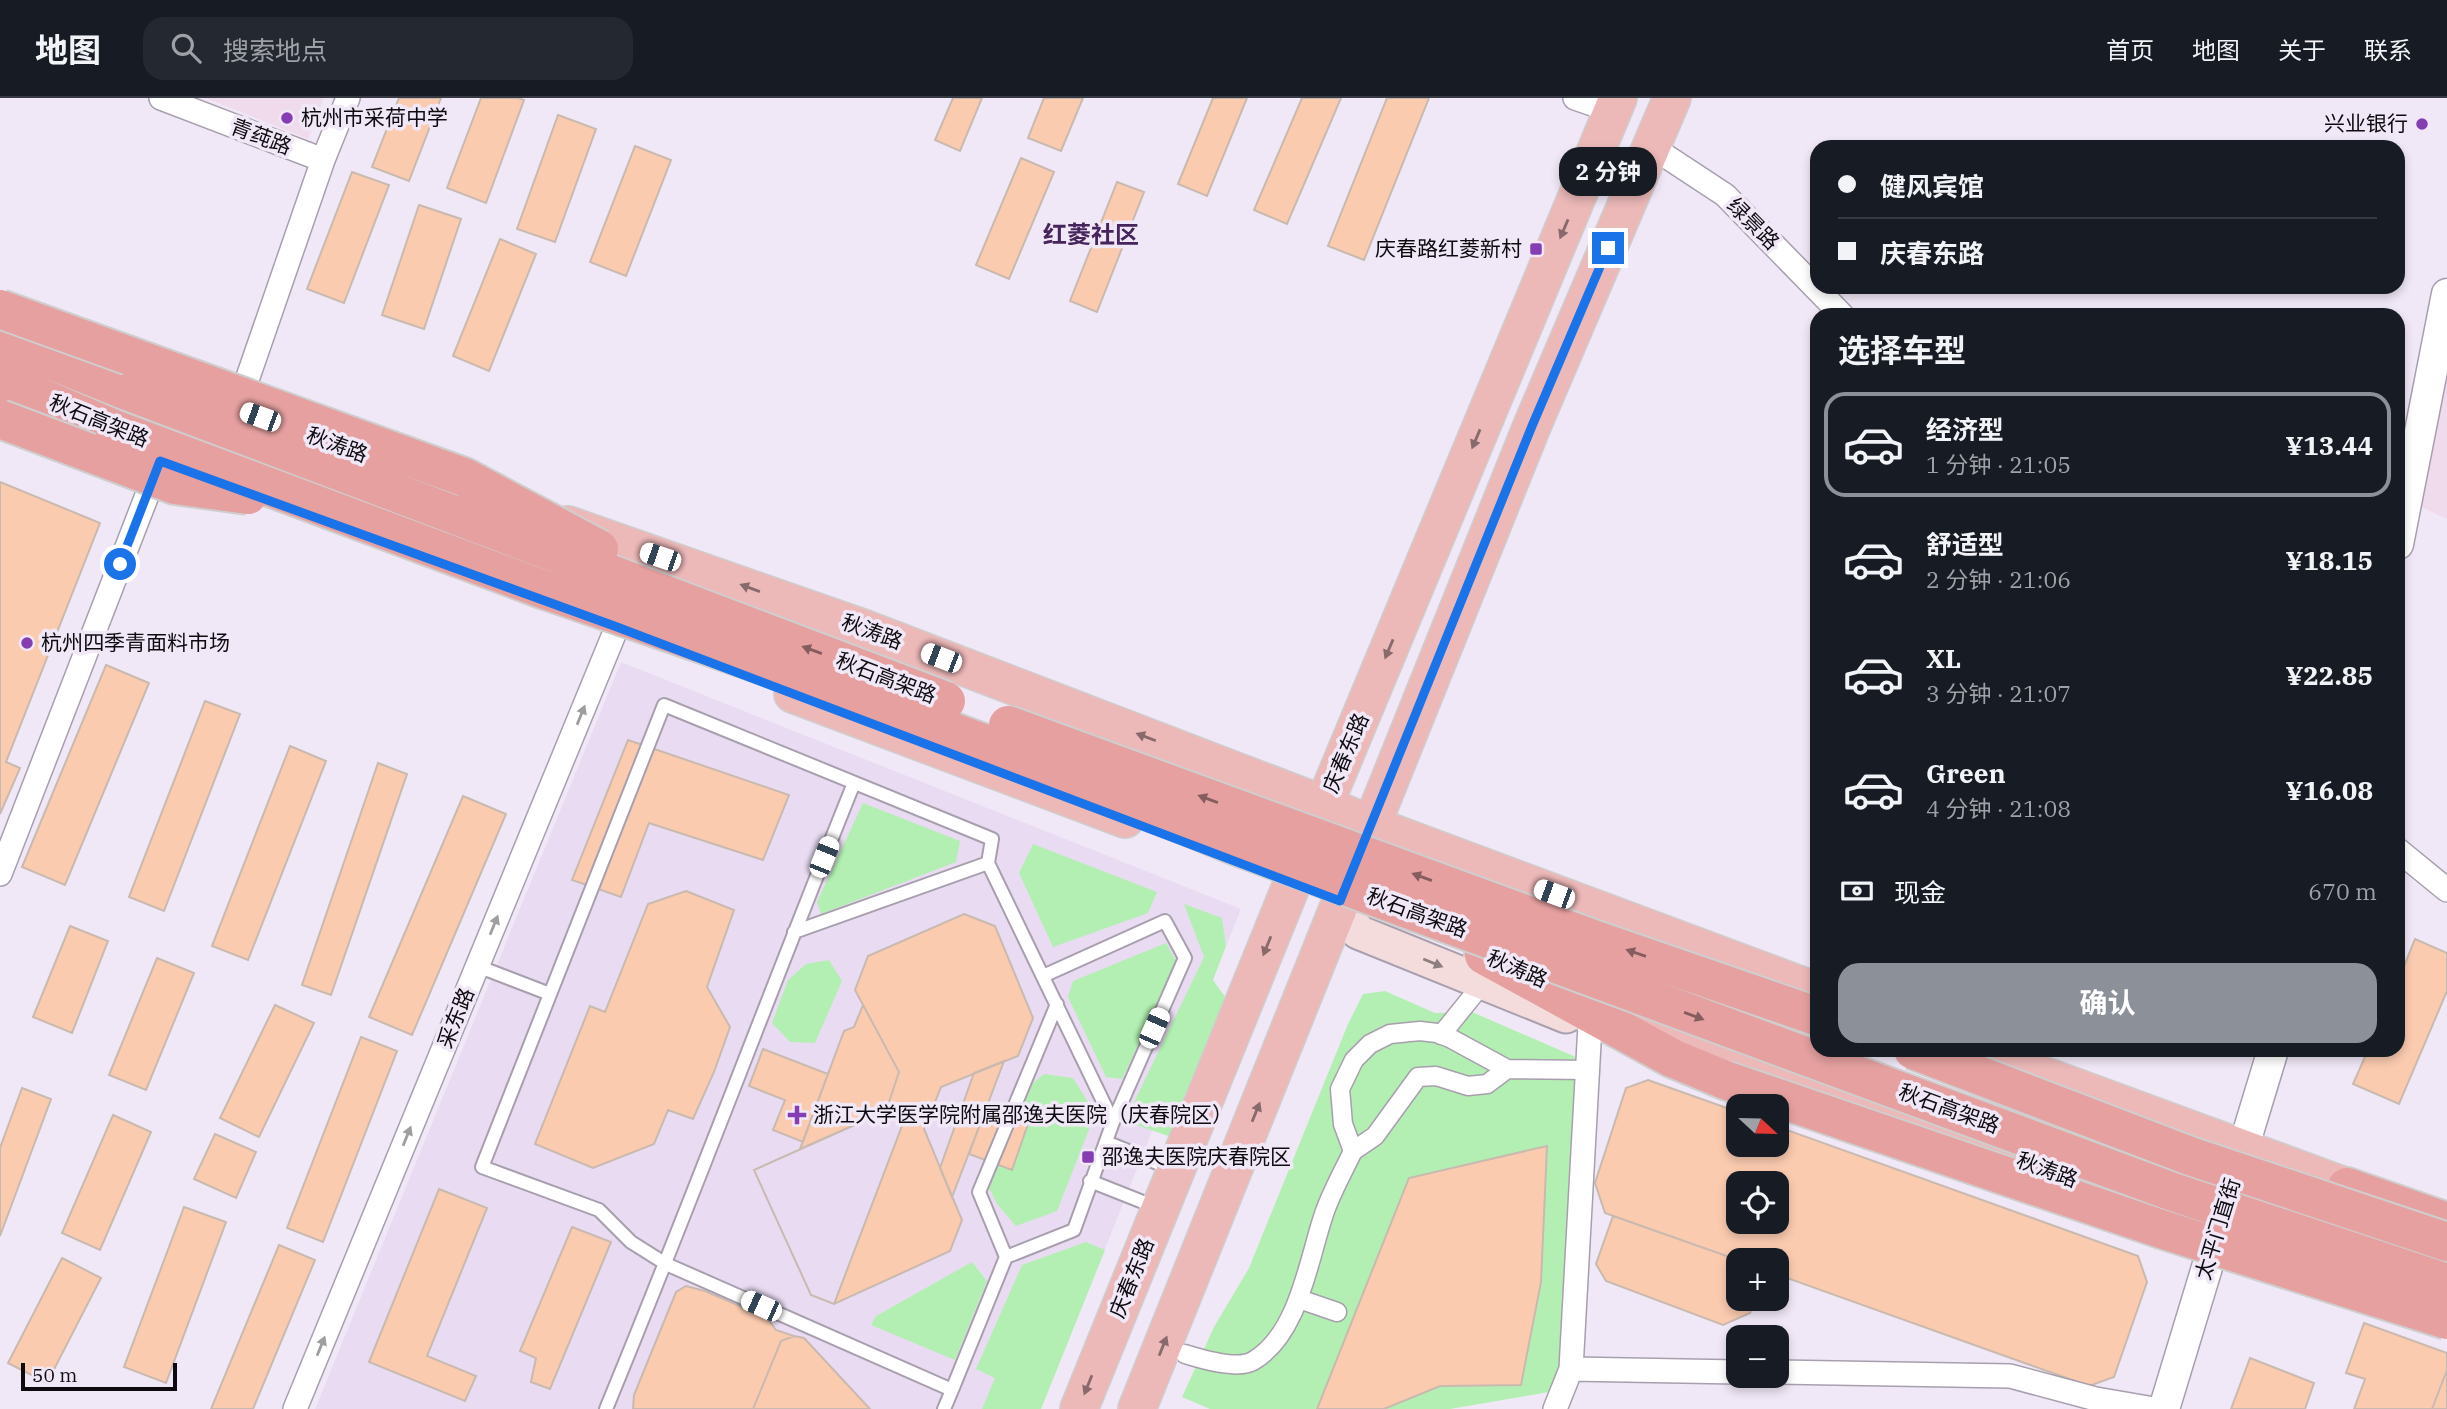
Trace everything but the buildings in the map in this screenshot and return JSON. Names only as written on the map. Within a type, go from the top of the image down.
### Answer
[{"type":"highway","points":[[0,309],[464,477],[734,621]]},
{"type":"highway","name":"秋石高架路","points":[[0,340],[477,525],[1012,727],[1596,940],[1810,1014]]},
{"type":"highway","name":"秋石高架路","points":[[0,380],[114,429],[545,590],[892,709],[1015,755],[1237,846],[2173,1192],[2447,1283]]},
{"type":"highway","points":[[0,419],[175,485],[323,506]]},
{"type":"highway","points":[[1483,955],[1672,1058],[1725,1080],[2222,1250],[2447,1320]]},
{"type":"highway","name":"秋石高架路","points":[[1931,1057],[2190,1156],[2447,1242]]},
{"type":"highway","points":[[2347,1187],[2447,1224]]},
{"type":"main road","points":[[1138,1409],[1532,426],[1672,98]]},
{"type":"main road","name":"庆春东路","points":[[1079,1409],[1324,805],[1615,104]]},
{"type":"main road","name":"秋涛路","points":[[0,320],[64,347],[237,409],[865,629],[1370,825],[1810,989]]},
{"type":"main road","name":"秋涛路","points":[[0,403],[617,627],[1483,955],[1708,1049],[2212,1247],[2447,1302]]},
{"type":"main road","points":[[1340,901],[1357,932],[1590,1025],[2212,1247]]},
{"type":"main road","points":[[1992,1057],[2347,1187]]},
{"type":"street","name":"青莼路","points":[[161,98],[323,160]]},
{"type":"street","points":[[237,409],[323,160],[348,98]]},
{"type":"street","points":[[1576,98],[1615,104]]},
{"type":"street","name":"绿景路","points":[[1652,147],[1725,195],[1810,282]]},
{"type":"street","name":"绿景路","points":[[1822,294],[1835,308]]},
{"type":"street","points":[[2405,508],[2447,294]]},
{"type":"street","points":[[0,874],[160,461]]},
{"type":"street","name":"采东路","points":[[295,1409],[617,627]]},
{"type":"street","points":[[2405,856],[2447,890]]},
{"type":"street","points":[[1441,1035],[1475,993]]},
{"type":"street","points":[[1555,1409],[1571,1369],[1590,1025]]},
{"type":"street","points":[[1353,1151],[1343,1124],[1340,1089],[1354,1060],[1370,1044],[1390,1034],[1420,1031],[1441,1035],[1507,1069],[1587,1070]]},
{"type":"street","name":"太平门直街","points":[[2164,1409],[2271,1057]]},
{"type":"street","points":[[1185,1354],[1214,1363],[1251,1362],[1275,1342],[1298,1299],[1325,1211],[1353,1151],[1375,1136],[1418,1077],[1436,1076],[1468,1086],[1487,1084],[1507,1069]]},
{"type":"street","points":[[1298,1299],[1337,1312]]},
{"type":"street","points":[[1571,1369],[1726,1372]]},
{"type":"street","points":[[1789,1372],[2010,1376],[2096,1399],[2154,1409]]},
{"type":"lane","points":[[952,1390],[666,1264],[631,1242],[599,1209],[482,1167],[664,705],[992,839],[988,863],[1113,1122]]},
{"type":"lane","points":[[606,1409],[666,1264],[854,783]]},
{"type":"lane","points":[[794,932],[988,863]]},
{"type":"lane","points":[[1006,1257],[1074,1230],[1113,1122],[1185,958],[1166,921],[1043,976]]},
{"type":"lane","points":[[477,966],[550,995]]},
{"type":"lane","points":[[944,1409],[1006,1257],[979,1192],[1057,1004]]},
{"type":"lane","points":[[1106,1142],[1176,1171]]},
{"type":"lane","points":[[1090,1181],[1160,1209]]},
{"type":"shaded area","name":"杭州市采荷中学","points":[[206,98],[324,98],[308,139]]},
{"type":"shaded area","points":[[2447,372],[2447,519],[2419,506]]},
{"type":"shaded area","name":"浙江大学医学院附属邵逸夫医院（庆春院区）","points":[[621,662],[1241,909],[1041,1409],[315,1409]]},
{"type":"green space","points":[[863,803],[960,841],[956,862],[821,914],[817,902]]},
{"type":"green space","points":[[1033,844],[1157,892],[1148,913],[1053,947],[1019,873]]},
{"type":"green space","points":[[1184,904],[1222,918],[1226,946],[1213,980],[1228,1001],[1171,1137],[1125,1121],[1204,957]]},
{"type":"green space","points":[[1166,943],[1177,963],[1122,1079],[1106,1077],[1068,997],[1073,981]]},
{"type":"green space","points":[[829,960],[842,981],[815,1043],[790,1042],[772,1023],[788,980],[806,964]]},
{"type":"green space","points":[[1385,991],[1435,1013],[1472,1012],[1601,1068],[1561,1390],[1450,1409],[1210,1409],[1182,1397],[1214,1327],[1249,1268],[1348,1024],[1363,994]]},
{"type":"green space","points":[[1044,1074],[1073,1078],[1088,1102],[1090,1127],[1057,1211],[1016,1226],[997,1204],[989,1188],[1032,1084]]},
{"type":"green space","points":[[1086,1242],[1105,1250],[1041,1409],[982,1409],[995,1378],[976,1369],[1022,1265]]},
{"type":"green space","points":[[972,1262],[987,1281],[955,1360],[871,1325],[876,1316]]},
{"type":"place","name":"杭州市采荷中学","points":[[287,118]]},
{"type":"place","name":"兴业银行","points":[[2422,124]]},
{"type":"place","name":"庆春路红菱新村","points":[[1536,249]]},
{"type":"place","name":"杭州四季青面料市场","points":[[27,643]]},
{"type":"place","name":"浙江大学医学院附属邵逸夫医院（庆春院区）","points":[[797,1115]]},
{"type":"place","name":"邵逸夫医院庆春院区","points":[[1088,1157]]},
{"type":"district","name":"红菱社区","points":[[1091,235]]},
{"type":"route","points":[[120,564],[160,461],[617,627],[1340,901],[1532,426],[1608,248]]}]
